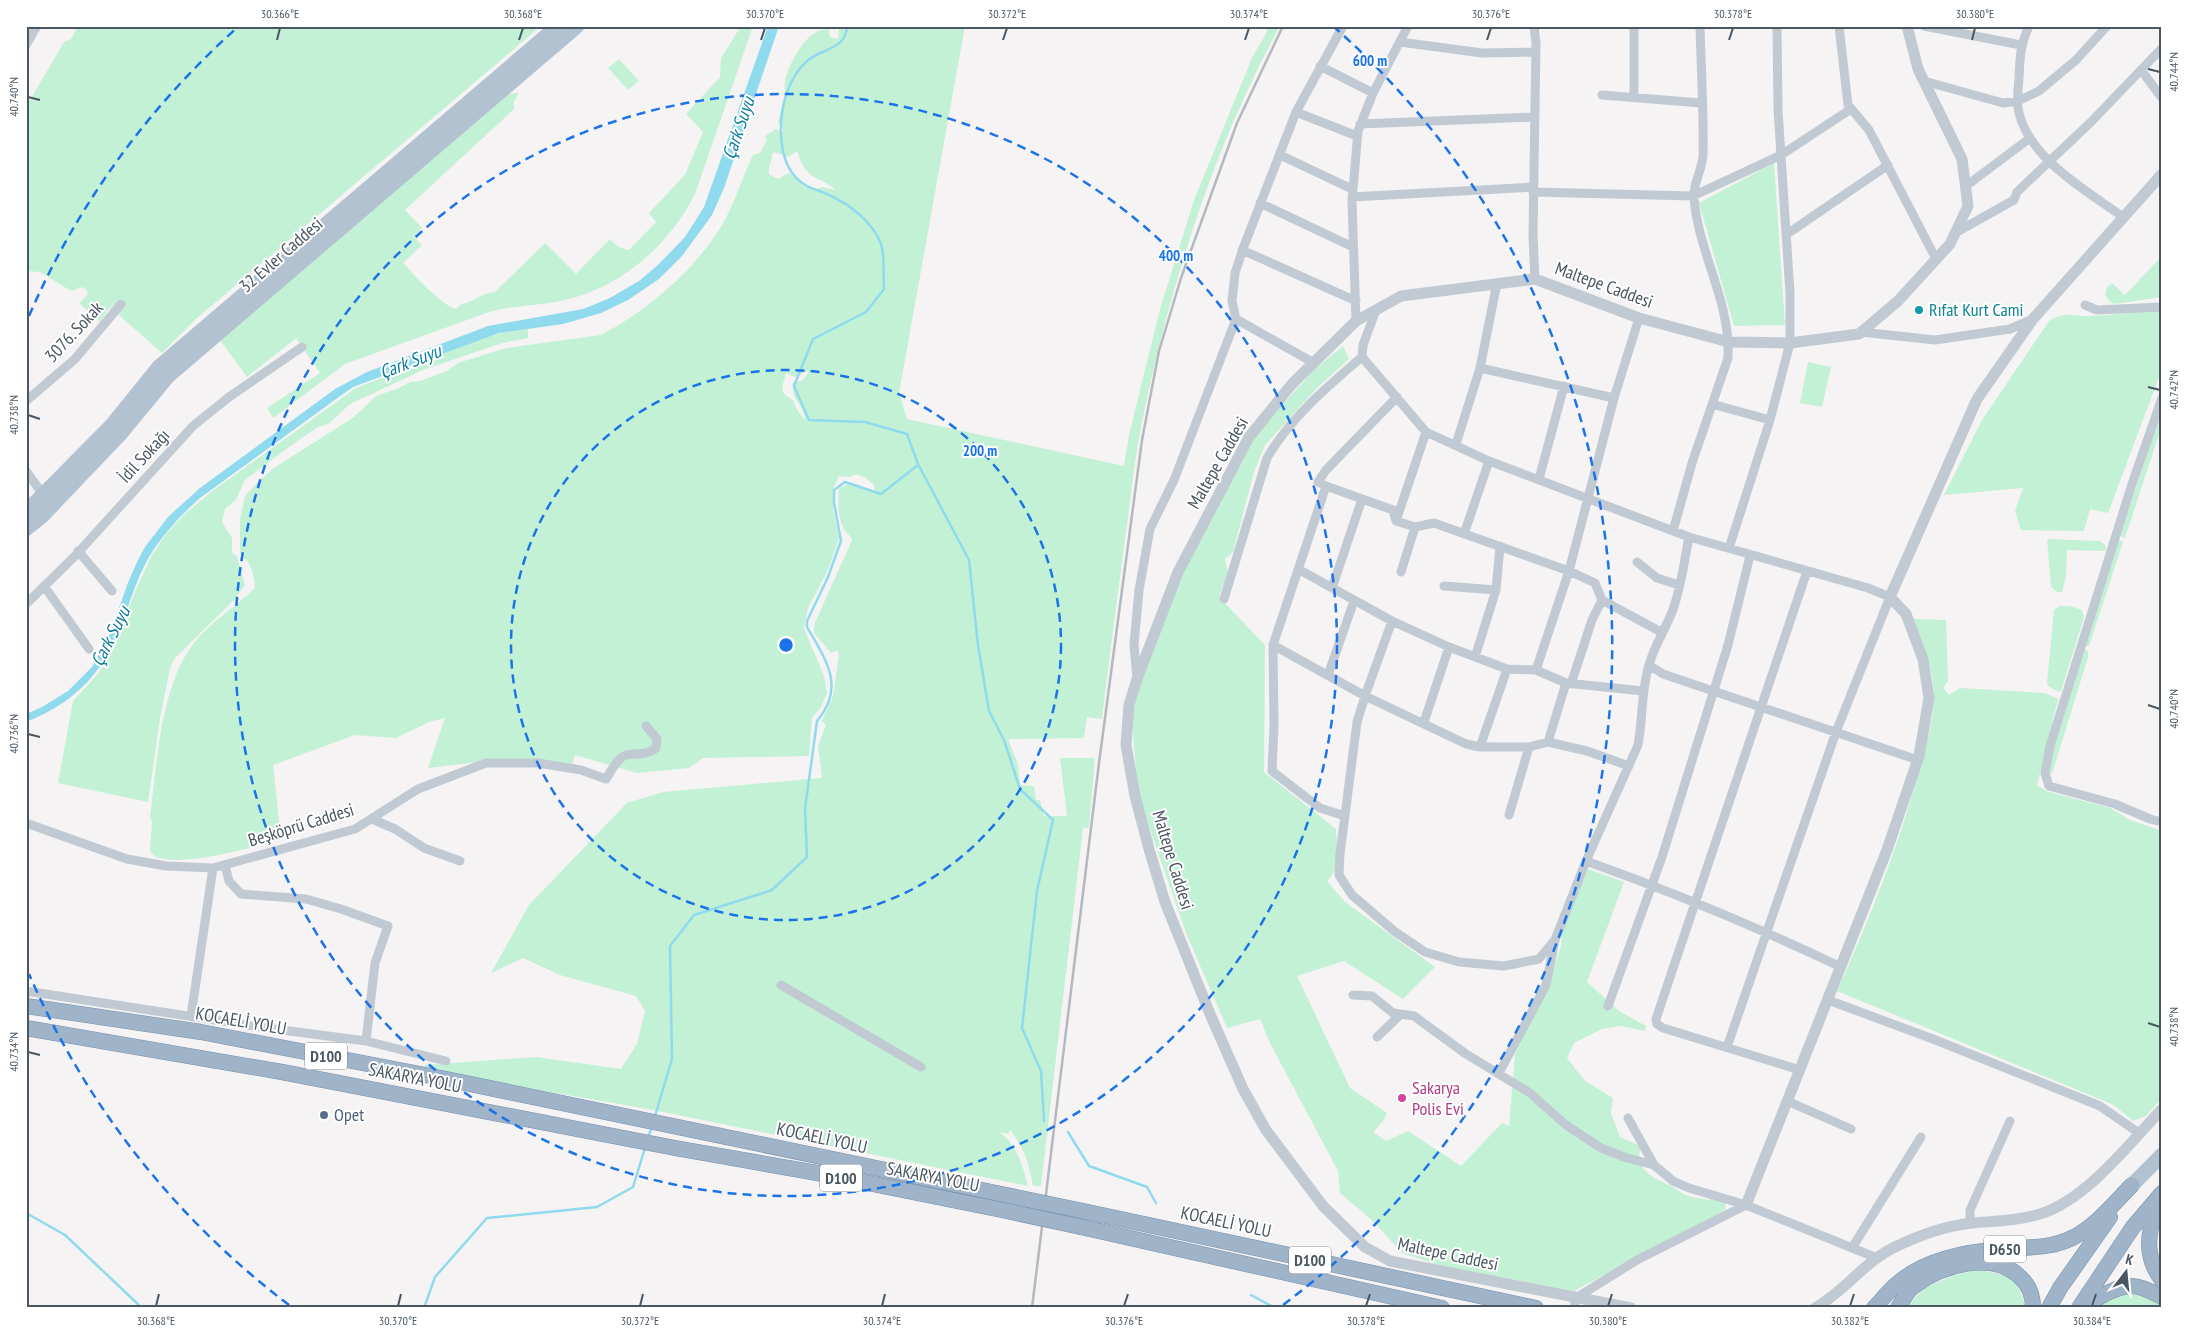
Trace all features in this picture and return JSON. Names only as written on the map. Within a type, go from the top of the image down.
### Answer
[{"type":"highway","name":"KOCAELİ YOLU","points":[[26,1006],[201,1032],[624,1115],[1083,1210],[1536,1308]]},
{"type":"highway","name":"SAKARYA YOLU","points":[[26,1028],[282,1072],[675,1148],[824,1174],[1081,1227],[1442,1308]]},
{"type":"highway","name":"D650","points":[[1874,1308],[1899,1282],[1923,1268],[1952,1256],[2000,1249],[2043,1247],[2072,1238],[2092,1225],[2132,1185]]},
{"type":"highway","points":[[2049,1308],[2060,1288],[2132,1185]]},
{"type":"highway","points":[[2162,1194],[2150,1225],[2148,1252],[2155,1272],[2162,1280]]},
{"type":"highway","points":[[2079,1308],[2133,1227],[2162,1194]]},
{"type":"highway","name":"D650","points":[[1898,1308],[1913,1287],[1934,1275],[1955,1267],[1989,1262],[2012,1269],[2026,1283],[2034,1301],[2034,1308]]},
{"type":"highway","points":[[2087,1308],[2092,1300],[2113,1291],[2132,1286],[2162,1297]]},
{"type":"main road","name":"32 Evler Caddesi","points":[[26,512],[44,496],[112,425],[159,367],[558,26]]},
{"type":"main road","name":"32 Evler Caddesi","points":[[26,529],[41,517],[121,433],[168,376],[577,26]]},
{"type":"main road","points":[[2132,1185],[2162,1155]]},
{"type":"street","points":[[26,45],[37,26]]},
{"type":"street","points":[[1136,679],[1134,645],[1138,599],[1150,529],[1174,480],[1236,319],[1232,301],[1235,273],[1260,203],[1296,112],[1343,26]]},
{"type":"street","points":[[1356,321],[1352,193],[1357,136],[1373,93],[1408,26]]},
{"type":"street","points":[[1534,26],[1536,52],[1533,189],[1535,279]]},
{"type":"street","points":[[1634,26],[1634,97]]},
{"type":"street","points":[[1673,531],[1692,463],[1728,358],[1729,342],[1724,308],[1702,238],[1693,196],[1703,159],[1700,26]]},
{"type":"street","points":[[1729,548],[1770,420],[1790,343],[1777,26]]},
{"type":"street","points":[[1839,26],[1848,105],[1869,130],[1936,259]]},
{"type":"street","name":"Maltepe Caddesi","points":[[1631,1308],[1575,1303],[1390,1261],[1378,1255],[1354,1237],[1323,1206],[1266,1130],[1242,1089],[1166,902],[1135,796],[1126,745],[1129,705],[1136,679],[1178,572],[1249,437],[1292,384],[1356,321],[1402,296],[1535,279],[1639,318],[1729,342],[1790,343],[1859,334],[1898,301],[1950,244],[1968,206],[1962,159],[1918,69],[1907,26]]},
{"type":"street","points":[[1924,26],[2020,45]]},
{"type":"street","points":[[2029,26],[2020,45],[2018,101],[2019,114],[2030,138],[2049,162],[2123,217]]},
{"type":"street","points":[[1924,81],[2003,103],[2018,101],[2039,92],[2076,60],[2107,26]]},
{"type":"street","points":[[1400,42],[1482,53],[1536,52]]},
{"type":"street","points":[[1955,233],[2014,200],[2017,192],[2162,48]]},
{"type":"street","points":[[1320,66],[1373,93]]},
{"type":"street","points":[[2140,70],[2162,98]]},
{"type":"street","points":[[1602,95],[1702,103]]},
{"type":"street","points":[[1280,155],[1352,193],[1533,189],[1693,196],[1781,155],[1851,109]]},
{"type":"street","points":[[1296,112],[1357,136]]},
{"type":"street","points":[[1360,124],[1534,117]]},
{"type":"street","points":[[1966,186],[2030,138]]},
{"type":"street","points":[[1787,234],[1888,165]]},
{"type":"street","points":[[1727,1047],[1836,732],[1890,597],[1977,399],[2033,319],[2162,174]]},
{"type":"street","points":[[1260,203],[1353,247]]},
{"type":"street","points":[[1242,250],[1356,301]]},
{"type":"street","points":[[1456,444],[1480,368],[1497,283]]},
{"type":"street","name":"3076. Sokak","points":[[26,400],[75,360],[121,304]]},
{"type":"street","points":[[2086,305],[2097,310],[2162,306]]},
{"type":"street","points":[[1224,598],[1268,458],[1278,439],[1328,386],[1362,356],[1363,345],[1376,310]]},
{"type":"street","points":[[1536,670],[1569,571],[1614,398],[1639,318]]},
{"type":"street","points":[[1236,319],[1314,363]]},
{"type":"street","points":[[1861,332],[1934,340],[2010,329],[2033,319]]},
{"type":"street","name":"İdil Sokağı","points":[[26,604],[78,551],[193,426],[229,397],[302,347]]},
{"type":"street","points":[[1362,356],[1426,432],[1456,444],[1489,461],[1689,537],[1750,556],[1868,588],[1890,597],[1906,614],[1923,659],[1929,698],[1918,760],[1887,850],[1746,1205],[1637,1260],[1575,1303]]},
{"type":"street","points":[[1480,368],[1614,398]]},
{"type":"street","points":[[1538,479],[1564,386]]},
{"type":"street","points":[[1396,521],[1393,510],[1318,482],[1326,470],[1397,397]]},
{"type":"street","points":[[2162,398],[2103,576],[2050,746],[2045,773],[2049,786],[2115,804],[2162,822]]},
{"type":"street","points":[[1712,404],[1770,420]]},
{"type":"street","points":[[1396,521],[1426,432]]},
{"type":"street","points":[[1464,534],[1489,461]]},
{"type":"street","points":[[26,471],[44,496]]},
{"type":"street","points":[[1326,486],[1274,645],[1272,771],[1320,808],[1345,816]]},
{"type":"street","points":[[1332,588],[1362,499]]},
{"type":"street","points":[[1396,521],[1415,527],[1434,523],[1569,571],[1595,582],[1602,600],[1662,632]]},
{"type":"street","points":[[1401,572],[1415,527]]},
{"type":"street","points":[[1499,1072],[1546,985],[1555,940],[1586,861],[1629,766],[1640,736],[1643,691],[1649,665],[1672,612],[1689,537]]},
{"type":"street","points":[[1475,657],[1496,590],[1500,546]]},
{"type":"street","points":[[78,551],[112,591]]},
{"type":"street","points":[[1608,1006],[1652,885],[1714,691],[1736,618],[1750,556]]},
{"type":"street","points":[[1637,562],[1657,578],[1679,585]]},
{"type":"street","points":[[1298,569],[1392,621],[1475,657],[1507,668],[1536,670],[1568,683],[1643,691]]},
{"type":"street","points":[[1800,1070],[1657,1024],[1656,1019],[1807,571]]},
{"type":"street","points":[[44,586],[89,649]]},
{"type":"street","points":[[1444,586],[1496,590]]},
{"type":"street","points":[[1328,675],[1354,600]]},
{"type":"street","points":[[1548,742],[1568,683],[1592,620],[1602,600]]},
{"type":"street","points":[[1392,621],[1364,696],[1357,722],[1339,875],[1352,894],[1394,931],[1426,952],[1459,962],[1504,966],[1539,959],[1555,940]]},
{"type":"street","points":[[1274,645],[1364,696],[1424,722],[1466,744],[1480,746],[1529,746],[1548,742],[1586,751],[1629,766]]},
{"type":"street","points":[[1424,722],[1449,647]]},
{"type":"street","points":[[1649,665],[1663,674],[1918,760]]},
{"type":"street","points":[[1480,746],[1507,668]]},
{"type":"street","name":"Beşköprü Caddesi","points":[[26,823],[126,858],[166,866],[213,868],[355,830],[418,789],[486,763],[538,763],[581,770],[606,779],[620,759],[626,755],[649,754],[656,748],[656,739],[646,726]]},
{"type":"street","points":[[1509,814],[1529,746]]},
{"type":"street","points":[[372,819],[395,829],[424,848],[460,861]]},
{"type":"street","points":[[1586,861],[1696,902],[1766,931],[1841,967]]},
{"type":"street","points":[[225,865],[229,881],[241,894],[306,900],[341,909],[388,926],[375,963],[366,1040]]},
{"type":"street","points":[[191,1016],[213,868]]},
{"type":"street","points":[[781,985],[921,1067]]},
{"type":"street","points":[[26,991],[366,1040],[446,1061]]},
{"type":"street","points":[[1353,995],[1372,996],[1393,1013],[1414,1016],[1466,1054],[1499,1072],[1530,1093],[1566,1125],[1601,1148],[1624,1157],[1654,1165]]},
{"type":"street","points":[[66,1012],[70,997]]},
{"type":"street","points":[[1828,1000],[1933,1039],[2100,1106],[2139,1133]]},
{"type":"street","points":[[1377,1038],[1400,1015]]},
{"type":"street","points":[[1787,1101],[1851,1128]]},
{"type":"street","points":[[1815,1308],[1829,1300],[1848,1281],[1892,1249],[1941,1229],[2026,1218],[2060,1206],[2083,1191],[2162,1109]]},
{"type":"street","points":[[1628,1118],[1654,1165],[1674,1181],[1689,1188],[1746,1205],[1878,1258]]},
{"type":"street","points":[[1970,1224],[1970,1210],[2010,1121]]},
{"type":"street","points":[[1852,1248],[1921,1136]]},
{"type":"green space","points":[[78,26],[541,26],[196,319],[162,353],[119,315],[124,301],[121,298],[107,311],[100,322],[79,303],[88,292],[83,287],[71,291],[40,272],[26,271],[26,107],[64,42],[71,39]]},
{"type":"green space","points":[[741,26],[753,26],[695,194],[672,230],[642,261],[606,285],[586,294],[556,302],[489,312],[345,364],[273,418],[267,408],[320,373],[296,338],[247,377],[220,340],[509,94],[519,93],[514,102],[514,109],[405,210],[422,228],[414,237],[422,245],[403,263],[444,303],[456,309],[461,304],[470,302],[490,292],[495,292],[545,243],[576,274],[610,239],[618,246],[629,250],[656,222],[649,213],[685,175],[703,132],[686,114],[720,77],[721,58]]},
{"type":"green space","points":[[839,26],[965,26],[899,393],[907,419],[1124,466],[1129,435],[1160,309],[1194,200],[1252,58],[1270,26],[1280,26],[1256,73],[1214,171],[1179,272],[1165,324],[1152,375],[1137,450],[1102,719],[1087,717],[1084,738],[1008,739],[1018,764],[1020,785],[1034,786],[1036,800],[1040,800],[1044,816],[1067,816],[1060,758],[1095,758],[1089,828],[1083,828],[1041,1186],[1033,1186],[1025,1156],[1010,1130],[1008,1134],[1000,1132],[1015,1150],[1028,1186],[648,1109],[423,1070],[425,1065],[536,1057],[621,1069],[637,1044],[645,1011],[636,996],[560,975],[523,958],[491,973],[529,905],[627,803],[663,792],[822,778],[818,746],[826,725],[822,721],[833,696],[839,655],[837,650],[831,653],[814,633],[814,625],[852,540],[844,529],[840,518],[839,488],[850,484],[875,493],[874,485],[866,478],[856,474],[850,477],[839,476],[833,489],[833,509],[839,539],[827,572],[808,608],[804,628],[824,676],[827,693],[821,707],[812,718],[809,756],[703,758],[689,768],[637,773],[575,755],[572,765],[479,762],[428,768],[445,718],[429,722],[396,738],[355,735],[273,765],[281,839],[233,852],[190,859],[172,860],[158,857],[150,851],[152,822],[150,817],[158,752],[166,706],[172,685],[181,665],[198,638],[255,588],[251,569],[240,553],[240,519],[245,496],[274,468],[354,417],[376,396],[410,382],[420,381],[447,371],[458,363],[506,348],[601,335],[652,302],[684,273],[711,242],[727,217],[753,155],[760,153],[767,140],[765,136],[776,129],[783,133],[783,128],[778,123],[785,93],[785,81],[790,65],[801,47],[814,33],[821,30],[829,30],[830,37],[838,39]],"holes":[[[797,151],[804,168],[812,176],[836,190],[821,187],[818,189],[803,185],[789,173],[778,179],[769,174],[772,154],[775,152],[788,157]],[[807,371],[809,372],[803,380],[793,383],[795,398],[803,410],[805,420],[797,410],[793,400],[782,389],[786,373],[795,377]]]},
{"type":"green space","points":[[619,59],[639,81],[628,90],[608,68]]},
{"type":"green space","points":[[1774,163],[1785,325],[1734,326],[1699,203]]},
{"type":"green space","points":[[2162,256],[2162,297],[2114,304],[2109,301],[2105,294],[2107,287],[2112,283],[2125,295]]},
{"type":"green space","points":[[2162,309],[2162,369],[2108,513],[2090,509],[2084,531],[2021,530],[2015,511],[2023,488],[1944,495],[1982,420],[2049,321],[2064,315],[2095,316]]},
{"type":"green space","points":[[528,329],[528,338],[502,343],[423,370],[350,404],[328,424],[318,427],[300,439],[245,480],[236,500],[225,509],[222,522],[232,538],[232,553],[237,556],[245,585],[235,599],[175,658],[170,668],[160,718],[148,802],[58,783],[73,701],[96,676],[112,653],[134,594],[152,555],[166,534],[187,512],[215,489],[356,388],[483,338]]},
{"type":"green space","points":[[1343,346],[1349,359],[1317,388],[1265,445],[1254,472],[1233,552],[1225,559],[1228,573],[1219,597],[1265,645],[1264,772],[1336,829],[1336,864],[1327,881],[1345,902],[1435,967],[1403,999],[1344,961],[1297,976],[1350,1088],[1387,1113],[1384,1120],[1373,1132],[1386,1141],[1408,1131],[1461,1166],[1502,1123],[1509,1126],[1515,1054],[1552,973],[1561,946],[1563,927],[1588,869],[1624,882],[1587,982],[1619,1011],[1646,1026],[1645,1031],[1621,1026],[1602,1029],[1574,1043],[1567,1058],[1585,1081],[1613,1098],[1611,1113],[1620,1137],[1641,1146],[1640,1161],[1646,1172],[1688,1196],[1709,1200],[1714,1197],[1724,1200],[1726,1209],[1574,1291],[1441,1266],[1402,1253],[1372,1220],[1340,1193],[1338,1171],[1271,1045],[1260,1019],[1227,1028],[1186,933],[1138,791],[1132,722],[1139,681],[1177,583],[1253,437],[1315,369]]},
{"type":"green space","points":[[1808,362],[1831,367],[1822,407],[1800,403]]},
{"type":"green space","points":[[2162,408],[2162,425],[2125,538],[2120,536]]},
{"type":"green space","points":[[2047,539],[2100,541],[2106,546],[2105,551],[2067,550],[2066,576],[2062,592],[2057,592],[2051,587]]},
{"type":"green space","points":[[2118,540],[2123,542],[2089,646],[2084,646]]},
{"type":"green space","points":[[2060,606],[2070,606],[2082,610],[2084,617],[2061,691],[2059,692],[2048,686],[2047,683],[2054,610]]},
{"type":"green space","points":[[1913,619],[1946,620],[1948,681],[1943,688],[1949,695],[1960,688],[2045,693],[2058,699],[2037,785],[2046,791],[2110,808],[2130,820],[2162,831],[2162,1098],[2146,1116],[2133,1121],[2114,1105],[1837,991],[1872,910],[1893,855],[1911,799],[1930,726],[1934,699],[1931,668]]},
{"type":"green space","points":[[2083,649],[2088,651],[2088,657],[2052,774],[2048,772],[2049,764]]},
{"type":"green space","points":[[1979,1270],[2011,1279],[2019,1289],[2026,1308],[1906,1308],[1924,1288],[1955,1275]]},
{"type":"green space","points":[[2124,1294],[2150,1297],[2159,1303],[2162,1308],[2094,1308],[2106,1300]]},
{"type":"water","name":"Çark Suyu","points":[[768,26],[779,26],[724,188],[712,215],[682,256],[659,279],[628,300],[601,313],[563,324],[499,333],[353,387],[200,498],[181,517],[163,537],[147,560],[116,637],[98,669],[75,694],[44,714],[26,722],[26,714],[42,707],[68,691],[92,667],[110,633],[138,560],[145,547],[168,517],[200,488],[335,389],[367,372],[488,326],[583,309],[610,298],[639,281],[658,265],[685,237],[704,207]]},
{"type":"waterway","points":[[847,26],[846,34],[838,44],[807,61],[794,76],[786,95],[782,115],[782,143],[787,164],[800,182],[844,203],[860,215],[872,228],[882,249],[884,289],[866,312],[813,339],[794,386],[809,420],[865,422],[907,434],[918,464],[969,560],[978,645],[989,711],[1004,740],[1020,789],[1053,820],[1037,891],[1022,1028],[1041,1071],[1044,1121]]},
{"type":"waterway","points":[[655,1116],[672,1059],[670,946],[694,915],[772,890],[807,857],[805,809],[817,721],[826,709],[832,685],[826,662],[807,627],[807,621],[828,577],[841,541],[834,503],[834,490],[845,482],[881,494],[918,465]]},
{"type":"waterway","points":[[648,1138],[652,1126]]},
{"type":"waterway","points":[[1068,1132],[1089,1166],[1147,1187],[1156,1203]]},
{"type":"waterway","points":[[424,1308],[435,1277],[487,1218],[597,1207],[633,1187],[645,1148]]},
{"type":"waterway","points":[[26,1213],[65,1235],[142,1308]]},
{"type":"waterway","points":[[1251,1295],[1275,1308]]},
{"type":"railway","points":[[1032,1308],[1099,763],[1142,440],[1159,351],[1181,278],[1237,123],[1283,26]]},
{"type":"place","name":"Rıfat Kurt Cami","points":[[1919,310]]},
{"type":"place","name":"Sakarya Polis Evi","points":[[1402,1098]]},
{"type":"place","name":"Opet","points":[[324,1115]]}]
